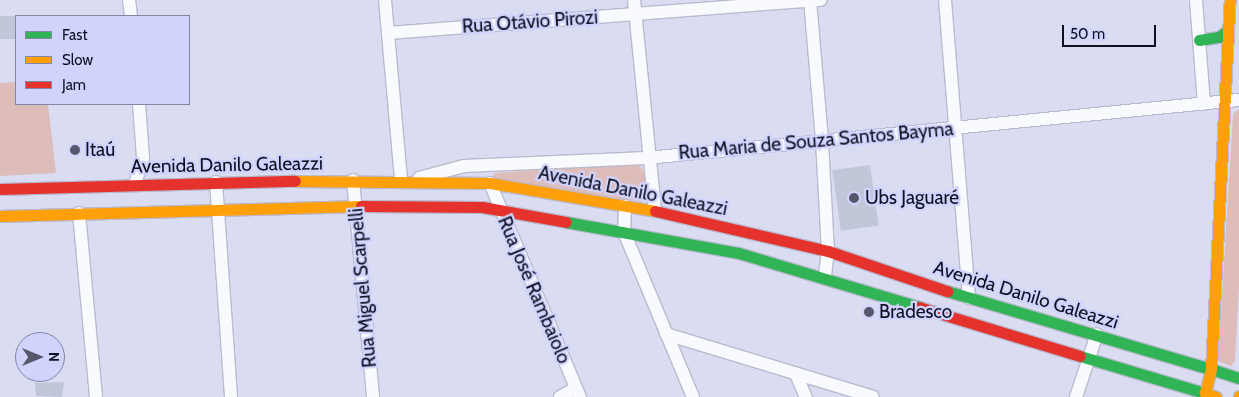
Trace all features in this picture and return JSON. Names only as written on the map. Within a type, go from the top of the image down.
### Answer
[{"type":"main road","points":[[1205,393],[1211,369],[1230,0]]},
{"type":"main road","points":[[1199,40],[1219,36],[1228,30]]},
{"type":"main road","name":"Avenida Danilo Galeazzi","points":[[0,188],[353,180],[490,183],[655,211],[828,251],[969,298],[1097,334],[1239,378]]},
{"type":"main road","points":[[0,216],[438,204],[500,210],[739,253],[825,277],[1216,397]]},
{"type":"street","points":[[129,0],[130,15]]},
{"type":"street","points":[[385,0],[405,181]]},
{"type":"street","points":[[634,0],[647,158],[655,211]]},
{"type":"street","points":[[814,0],[828,251],[825,277]]},
{"type":"street","name":"Rua Otávio Pirozi","points":[[388,33],[814,0]]},
{"type":"street","points":[[945,0],[969,298]]},
{"type":"street","points":[[1196,0],[1204,104]]},
{"type":"street","name":"Rua Maria de Souza Santos Bayma","points":[[405,181],[464,166],[647,158],[1239,100]]},
{"type":"street","points":[[135,184],[143,157],[138,105]]},
{"type":"street","name":"Rua Miguel Scarpelli","points":[[353,180],[374,397]]},
{"type":"street","points":[[216,182],[231,397]]},
{"type":"street","name":"Rua José Rambaiolo","points":[[490,183],[578,392]]},
{"type":"street","points":[[625,206],[624,232],[693,397]]},
{"type":"street","points":[[79,213],[96,397]]},
{"type":"street","points":[[666,334],[873,397]]},
{"type":"street","points":[[1076,397],[1097,334]]},
{"type":"street","points":[[796,374],[806,397]]},
{"type":"street","points":[[560,397],[578,392]]},
{"type":"shaded area","points":[[15,82],[15,105],[48,105],[56,173],[0,176],[0,83]]},
{"type":"shaded area","points":[[1239,109],[1239,285],[1235,361],[1231,366],[1218,361],[1233,114]]},
{"type":"shaded area","points":[[638,163],[644,172],[649,198],[642,202],[492,178],[495,173]]},
{"type":"building","points":[[0,16],[15,16],[15,39],[0,39]]},
{"type":"building","name":"Ubs Jaguaré","points":[[870,165],[878,225],[841,231],[832,170]]},
{"type":"building","points":[[64,382],[62,397],[36,396],[35,383]]},
{"type":"traffic: fast","points":[[1199,40],[1219,37],[1228,30]]},
{"type":"traffic: fast","points":[[566,222],[739,253],[919,307]]},
{"type":"traffic: fast","points":[[947,291],[1211,369]]},
{"type":"traffic: fast","points":[[1080,356],[1205,393]]},
{"type":"traffic: fast","points":[[1211,369],[1239,378]]},
{"type":"traffic: slow","points":[[1216,397],[1205,393],[1211,369],[1230,0]]},
{"type":"traffic: slow","points":[[295,181],[490,183],[655,211]]},
{"type":"traffic: slow","points":[[0,216],[361,206]]},
{"type":"traffic: jam","points":[[0,189],[295,181]]},
{"type":"traffic: jam","points":[[361,206],[482,207],[566,222]]},
{"type":"traffic: jam","points":[[655,211],[828,251],[947,291]]},
{"type":"traffic: jam","points":[[919,307],[1080,356]]},
{"type":"place","name":"Itaú","points":[[75,150]]},
{"type":"place","name":"Ubs Jaguaré","points":[[854,198]]},
{"type":"place","name":"Bradesco","points":[[869,312]]}]
